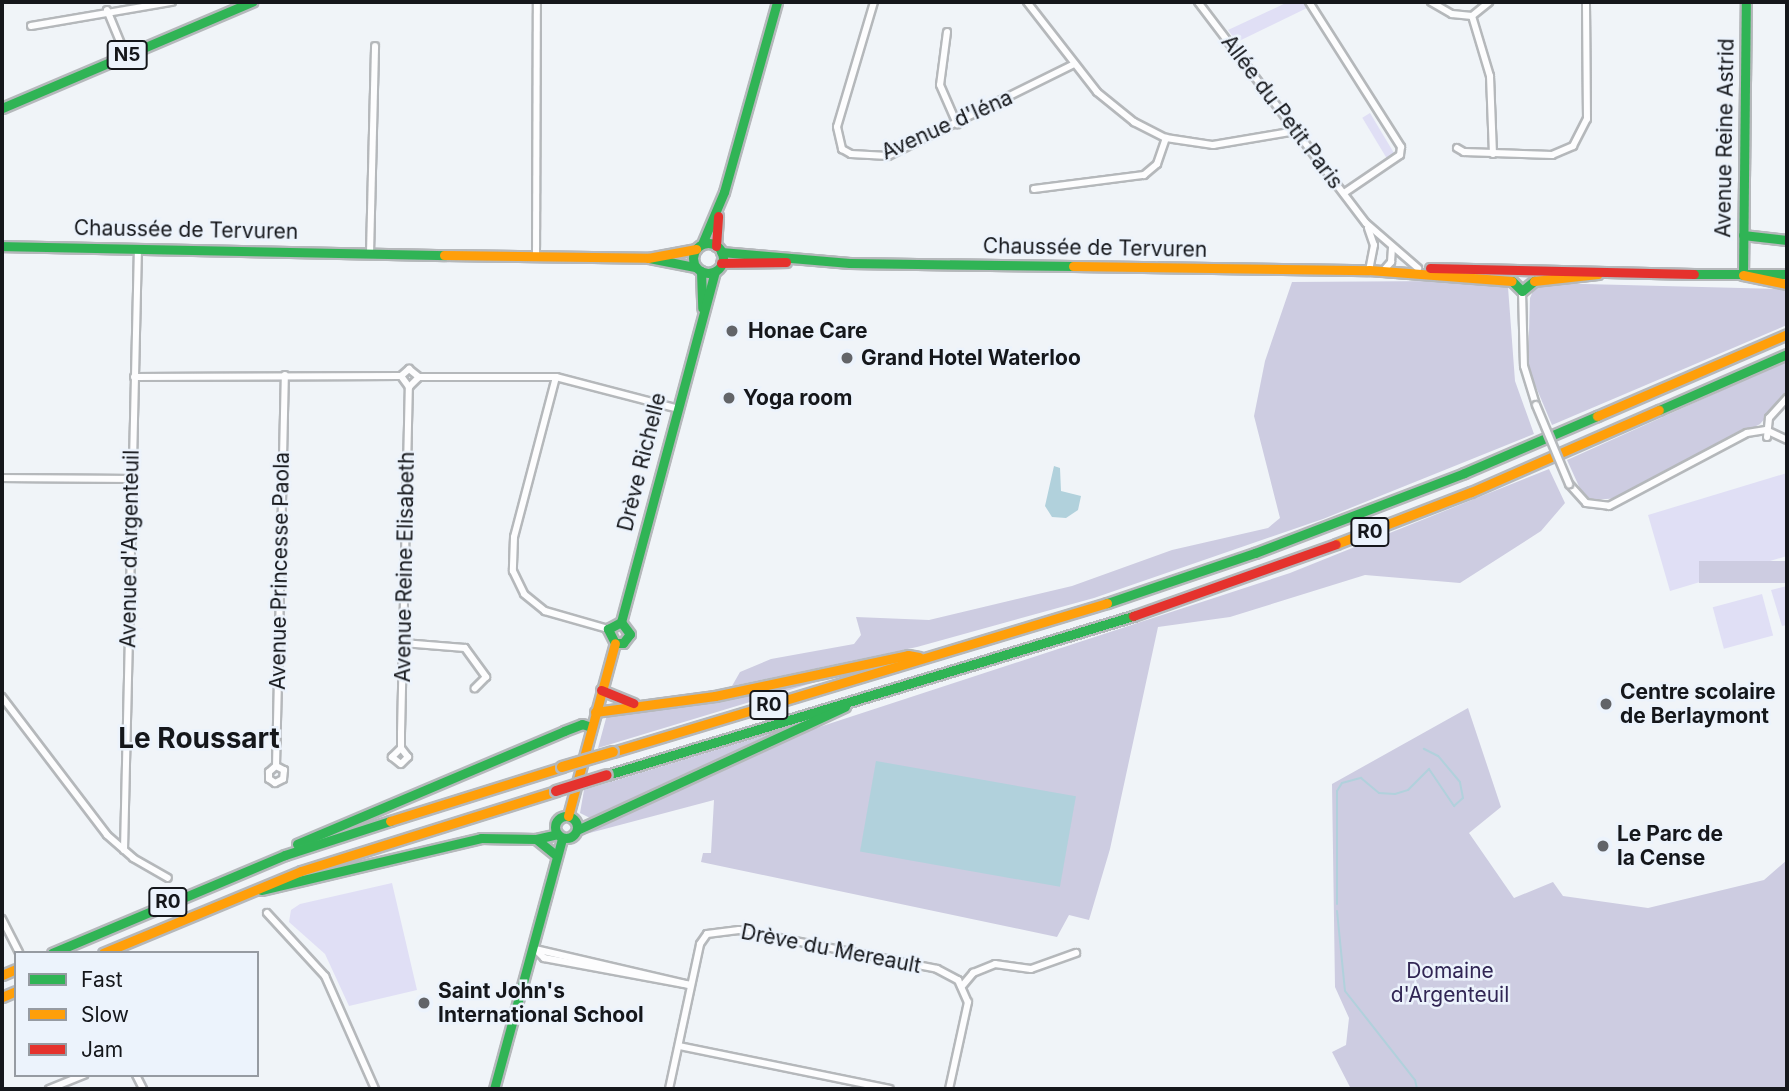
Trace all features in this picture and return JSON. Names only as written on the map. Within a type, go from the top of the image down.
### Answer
[{"type":"main road","name":"N5","points":[[2,108],[252,2]]},
{"type":"main road","name":"Drève Richelle","points":[[702,313],[699,246],[719,209],[777,2]]},
{"type":"main road","name":"Avenue Reine Astrid","points":[[1742,275],[1746,2]]},
{"type":"main road","name":"Drève Richelle","points":[[615,643],[622,643],[630,634],[621,622],[675,408],[719,258],[719,209]]},
{"type":"main road","points":[[1743,235],[1787,240]]},
{"type":"main road","name":"Chaussée de Tervuren","points":[[2,246],[648,258],[698,269],[719,258]]},
{"type":"main road","name":"Chaussée de Tervuren","points":[[648,258],[699,246],[719,258],[789,261],[1384,270],[1514,276]]},
{"type":"main road","name":"Chaussée de Tervuren","points":[[1401,271],[1418,268],[1514,276]]},
{"type":"main road","points":[[1534,277],[1522,291],[1514,276],[1524,268],[1534,277],[1603,273],[1787,274]]},
{"type":"main road","points":[[1742,275],[1787,284]]},
{"type":"main road","name":"R0","points":[[57,951],[285,855],[562,767],[1152,588],[1354,516],[1787,334]]},
{"type":"main road","name":"R0","points":[[108,951],[248,891],[354,853],[1125,619],[1287,563],[1471,492],[1787,354]]},
{"type":"main road","points":[[494,1089],[535,949],[557,856],[560,836],[555,824],[568,816],[615,643],[608,629],[621,622]]},
{"type":"main road","points":[[595,712],[639,704],[715,696],[908,655],[925,658]]},
{"type":"main road","points":[[601,690],[639,704]]},
{"type":"main road","points":[[248,891],[273,890],[481,838],[572,837],[577,830],[743,750],[835,714],[855,700]]},
{"type":"main road","points":[[285,855],[292,846],[564,731],[582,724],[591,727]]},
{"type":"main road","points":[[568,816],[576,821],[577,830]]},
{"type":"main road","points":[[536,839],[557,856]]},
{"type":"street","points":[[31,26],[148,3],[172,2]]},
{"type":"street","points":[[536,256],[537,2]]},
{"type":"street","name":"Avenue d'Iéna","points":[[874,2],[837,127],[842,149],[874,158],[888,156],[1074,64]]},
{"type":"street","points":[[1027,2],[1074,64],[1111,105],[1166,138],[1213,145],[1296,131]]},
{"type":"street","name":"Allée du Petit Paris","points":[[1198,2],[1366,223],[1418,268]]},
{"type":"street","points":[[1309,2],[1401,147],[1400,155],[1344,193]]},
{"type":"street","points":[[1431,2],[1452,14],[1472,16],[1489,2]]},
{"type":"street","points":[[1458,148],[1493,154],[1564,152],[1584,130],[1587,119],[1586,2]]},
{"type":"street","points":[[107,10],[126,56]]},
{"type":"street","points":[[1472,16],[1490,76],[1493,154]]},
{"type":"street","points":[[947,33],[940,85],[957,124]]},
{"type":"street","points":[[370,253],[376,46]]},
{"type":"street","points":[[1034,189],[1144,175],[1157,164],[1166,138]]},
{"type":"street","name":"Allée du Petit Paris","points":[[1366,223],[1374,245],[1369,270]]},
{"type":"street","points":[[1384,270],[1391,262],[1392,247]]},
{"type":"street","name":"Avenue d'Argenteuil","points":[[124,850],[138,248]]},
{"type":"street","points":[[1522,291],[1524,366],[1536,405],[1569,484],[1586,503],[1609,506],[1747,433],[1766,434],[1787,440]]},
{"type":"street","points":[[134,377],[401,376],[409,369],[419,377],[556,377],[675,408]]},
{"type":"street","name":"Avenue Princesse Paola","points":[[276,766],[285,375]]},
{"type":"street","points":[[401,376],[409,387],[419,377]]},
{"type":"street","points":[[556,377],[514,537],[513,571],[524,594],[545,611],[608,629]]},
{"type":"street","name":"Avenue Reine Elisabeth","points":[[401,747],[409,387]]},
{"type":"street","points":[[1766,434],[1769,418],[1787,398]]},
{"type":"street","points":[[2,478],[132,479]]},
{"type":"street","points":[[403,643],[465,648],[486,677],[475,688]]},
{"type":"street","points":[[2,697],[107,835],[124,850],[168,878]]},
{"type":"street","points":[[267,913],[325,976],[374,1089]]},
{"type":"street","points":[[2,919],[18,951]]},
{"type":"street","name":"Drève du Mereault","points":[[669,1089],[690,985],[707,934],[739,930],[937,970],[963,985]]},
{"type":"street","points":[[535,949],[673,977],[690,985]]},
{"type":"street","points":[[949,1089],[967,1008],[963,985],[974,973],[995,964],[1031,969],[1076,953]]},
{"type":"street","points":[[679,1046],[890,1089]]},
{"type":"street","points":[[50,1089],[72,1078]]},
{"type":"shaded area","points":[[1288,2],[1303,2],[1307,8],[1237,42],[1228,30]]},
{"type":"shaded area","points":[[1370,113],[1395,154],[1387,159],[1362,118]]},
{"type":"shaded area","points":[[1054,466],[1060,468],[1061,491],[1081,496],[1078,510],[1066,518],[1052,517],[1045,506]]},
{"type":"shaded area","points":[[1787,473],[1787,556],[1670,591],[1648,515]]},
{"type":"shaded area","points":[[1787,586],[1787,625],[1782,626],[1771,590]]},
{"type":"shaded area","points":[[1762,594],[1773,636],[1724,649],[1713,607]]},
{"type":"shaded area","points":[[876,761],[1076,796],[1060,887],[860,852]]},
{"type":"shaded area","points":[[392,883],[417,990],[349,1006],[325,954],[289,922],[291,910],[300,904]]},
{"type":"green space","points":[[1437,281],[1508,287],[1515,381],[1534,434],[1323,519],[1094,598],[917,647],[732,686],[740,672],[771,659],[854,644],[861,635],[856,617],[929,620],[1072,586],[1172,550],[1268,528],[1280,518],[1254,416],[1265,361],[1292,282]]},
{"type":"green space","points":[[1546,283],[1787,290],[1787,325],[1552,425],[1528,368],[1530,298],[1535,286]]},
{"type":"green space","points":[[1787,361],[1787,393],[1760,424],[1621,498],[1591,500],[1582,493],[1567,460]]},
{"type":"green space","points":[[1549,469],[1565,503],[1541,531],[1460,583],[1365,575],[1230,617],[1158,627],[1110,849],[1089,920],[1069,915],[1057,937],[701,862],[703,853],[711,853],[714,800],[582,835],[801,733],[1290,573]]},
{"type":"green space","points":[[1699,561],[1787,561],[1787,583],[1699,583]]},
{"type":"green space","points":[[829,678],[598,748],[608,711],[730,697]]},
{"type":"green space","name":"Domaine d'Argenteuil","points":[[1468,708],[1501,807],[1469,833],[1514,898],[1553,882],[1563,896],[1648,908],[1764,880],[1787,860],[1787,1089],[1351,1089],[1332,1052],[1346,1045],[1349,1018],[1335,987],[1332,784]]},
{"type":"green space","points":[[781,730],[590,818],[580,813],[584,790]]},
{"type":"waterway","points":[[1337,904],[1337,791],[1342,783],[1361,778],[1379,793],[1395,794],[1408,790],[1429,769],[1454,806],[1463,798],[1460,782],[1438,756],[1424,749]]},
{"type":"waterway","points":[[1337,911],[1345,991],[1415,1080],[1417,1089]]},
{"type":"traffic: fast","points":[[2,108],[252,2]]},
{"type":"traffic: fast","points":[[702,244],[724,192],[777,2]]},
{"type":"traffic: fast","points":[[1743,275],[1746,2]]},
{"type":"traffic: fast","points":[[1743,235],[1787,240]]},
{"type":"traffic: fast","points":[[708,243],[714,244],[722,252],[723,258],[722,264],[714,272],[708,273],[702,272],[694,264],[693,258],[694,252],[702,244],[708,243]]},
{"type":"traffic: fast","points":[[2,246],[444,255]]},
{"type":"traffic: fast","points":[[721,252],[850,263],[1073,266]]},
{"type":"traffic: fast","points":[[649,258],[695,267]]},
{"type":"traffic: fast","points":[[701,271],[702,308]]},
{"type":"traffic: fast","points":[[621,622],[715,271]]},
{"type":"traffic: fast","points":[[1694,274],[1787,274]]},
{"type":"traffic: fast","points":[[1512,281],[1522,291],[1534,281]]},
{"type":"traffic: fast","points":[[1659,410],[1787,354]]},
{"type":"traffic: fast","points":[[1107,603],[1255,553],[1464,473],[1597,416]]},
{"type":"traffic: fast","points":[[607,775],[1133,616]]},
{"type":"traffic: fast","points":[[615,643],[623,643],[630,634],[621,622]]},
{"type":"traffic: fast","points":[[615,643],[608,629],[621,622]]},
{"type":"traffic: fast","points":[[577,830],[845,707]]},
{"type":"traffic: fast","points":[[297,844],[564,731],[582,724],[591,727]]},
{"type":"traffic: fast","points":[[566,816],[574,819],[577,827],[574,835],[566,838],[558,835],[555,827],[558,819],[566,816]]},
{"type":"traffic: fast","points":[[57,951],[285,855],[390,821]]},
{"type":"traffic: fast","points":[[261,890],[481,838],[536,839],[557,834]]},
{"type":"traffic: fast","points":[[494,1089],[562,838]]},
{"type":"traffic: fast","points":[[536,839],[557,856]]},
{"type":"traffic: slow","points":[[444,255],[648,258],[696,249]]},
{"type":"traffic: slow","points":[[1073,266],[1369,270],[1512,281]]},
{"type":"traffic: slow","points":[[1534,281],[1598,274]]},
{"type":"traffic: slow","points":[[1743,275],[1787,284]]},
{"type":"traffic: slow","points":[[1597,416],[1787,334]]},
{"type":"traffic: slow","points":[[1336,544],[1471,492],[1659,410]]},
{"type":"traffic: slow","points":[[613,752],[1107,603]]},
{"type":"traffic: slow","points":[[568,816],[615,643]]},
{"type":"traffic: slow","points":[[595,712],[715,696],[908,655],[919,657]]},
{"type":"traffic: slow","points":[[562,767],[613,752]]},
{"type":"traffic: slow","points":[[390,821],[562,767]]},
{"type":"traffic: slow","points":[[108,951],[301,871],[556,791]]},
{"type":"traffic: slow","points":[[2,975],[14,970]]},
{"type":"traffic: slow","points":[[2,997],[14,992]]},
{"type":"traffic: jam","points":[[716,246],[718,216]]},
{"type":"traffic: jam","points":[[721,263],[786,262]]},
{"type":"traffic: jam","points":[[1430,268],[1694,274]]},
{"type":"traffic: jam","points":[[1133,616],[1336,544]]},
{"type":"traffic: jam","points":[[601,690],[633,703]]},
{"type":"traffic: jam","points":[[556,791],[607,775]]},
{"type":"place","name":"Honae Care","points":[[732,331]]},
{"type":"place","name":"Grand Hotel Waterloo","points":[[847,358]]},
{"type":"place","name":"Yoga room","points":[[729,398]]},
{"type":"place","name":"Centre scolaire de Berlaymont","points":[[1606,704]]},
{"type":"place","name":"Le Parc de la Cense","points":[[1603,846]]},
{"type":"place","name":"Saint John's International School","points":[[424,1003]]},
{"type":"district","name":"Le Roussart","points":[[199,738]]}]
